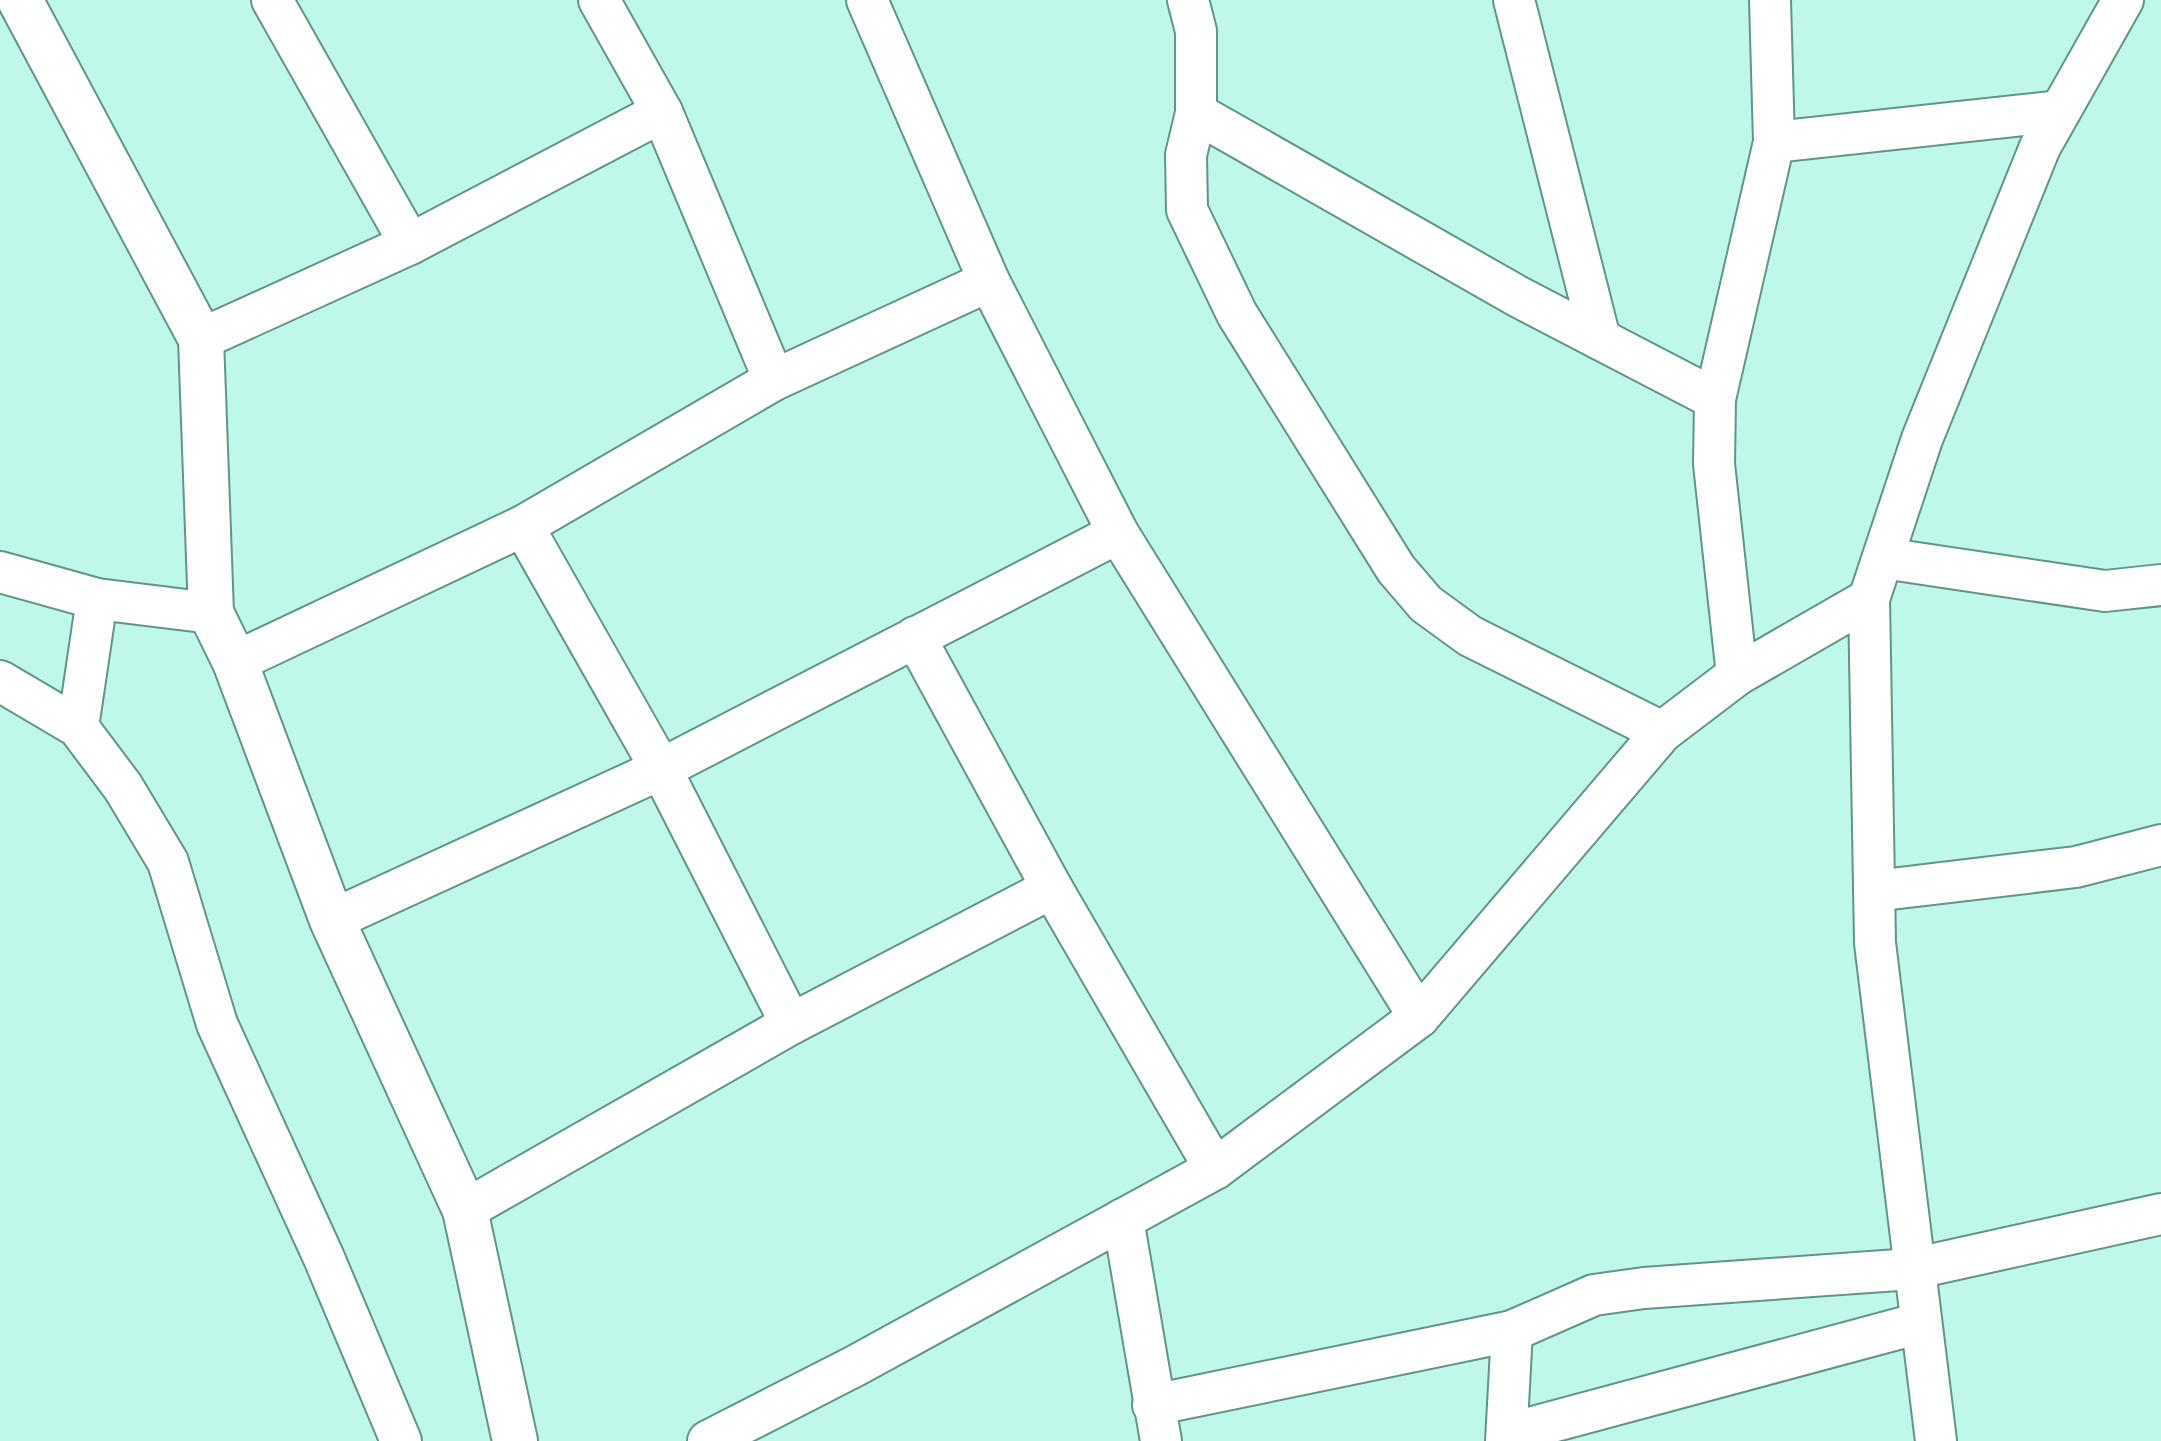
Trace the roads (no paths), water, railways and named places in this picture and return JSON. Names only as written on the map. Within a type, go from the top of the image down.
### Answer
[{"type":"street","points":[[20,0],[201,339],[211,613],[235,662],[332,920],[465,1210],[515,1441]]},
{"type":"street","points":[[272,0],[410,244]]},
{"type":"street","points":[[599,0],[662,112],[774,380]]},
{"type":"street","points":[[867,0],[989,281],[1118,533],[1419,1017]]},
{"type":"street","points":[[1188,0],[1196,31],[1196,113],[1186,155],[1187,210],[1237,314],[1396,569],[1426,604],[1470,636],[1662,732]]},
{"type":"street","points":[[1514,0],[1600,339]]},
{"type":"street","points":[[1737,675],[1714,464],[1715,399],[1774,142],[1770,0]]},
{"type":"street","points":[[1936,1441],[1912,1269],[1875,943],[1869,599],[1922,439],[2040,147],[2123,0]]},
{"type":"street","points":[[1774,142],[2060,111]]},
{"type":"street","points":[[201,339],[410,244],[662,112]]},
{"type":"street","points":[[1196,113],[1517,296],[1715,399]]},
{"type":"street","points":[[235,662],[523,526],[774,380],[989,281]]},
{"type":"street","points":[[523,526],[661,769],[791,1024]]},
{"type":"street","points":[[332,920],[661,769],[1118,533]]},
{"type":"street","points":[[1883,558],[2105,591],[2161,585]]},
{"type":"street","points":[[0,572],[97,599],[211,613]]},
{"type":"street","points":[[78,727],[97,599]]},
{"type":"street","points":[[708,1441],[1215,1169],[1419,1017],[1662,732],[1737,675],[1869,599]]},
{"type":"street","points":[[915,637],[1052,888],[1215,1169]]},
{"type":"street","points":[[0,681],[78,727],[123,787],[168,862],[217,1024],[324,1258],[401,1441]]},
{"type":"street","points":[[1874,891],[2076,867],[2161,845]]},
{"type":"street","points":[[465,1210],[791,1024],[1052,888]]},
{"type":"street","points":[[1123,1219],[1157,1423],[1512,1331],[1594,1295],[1644,1288],[1912,1269],[2161,1214]]},
{"type":"street","points":[[1512,1331],[1506,1438],[1920,1323]]}]
